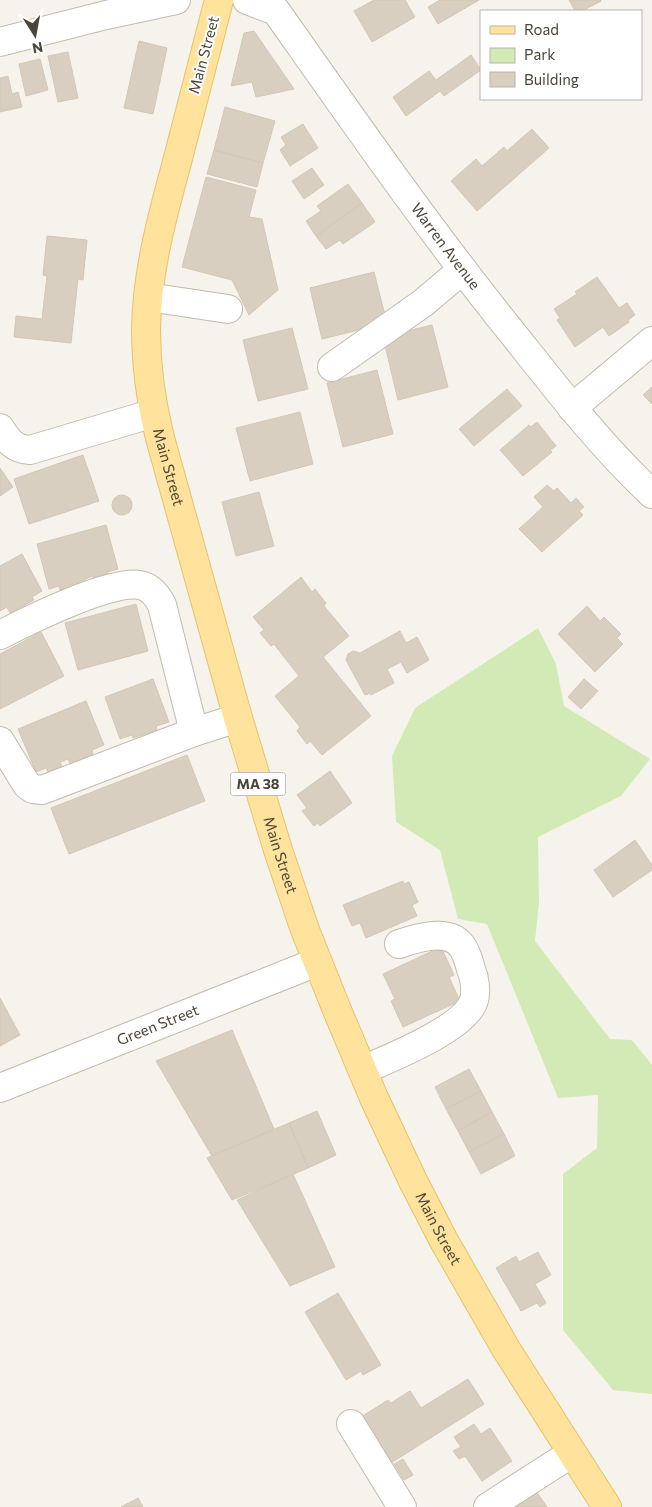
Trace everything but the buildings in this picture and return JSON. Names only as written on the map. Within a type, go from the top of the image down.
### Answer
[{"type":"main road","name":"Main Street","points":[[219,0],[158,235],[148,297],[148,374],[154,413],[238,718],[294,898],[317,962],[362,1070],[413,1181],[444,1241],[506,1349],[607,1507]]},
{"type":"street","points":[[0,42],[106,15],[176,0]]},
{"type":"street","name":"Warren Avenue","points":[[247,0],[287,6],[409,199],[462,270],[572,408],[606,447],[652,494]]},
{"type":"street","points":[[332,366],[411,312],[462,270]]},
{"type":"street","points":[[148,297],[228,309]]},
{"type":"street","points":[[572,408],[652,341]]},
{"type":"street","points":[[0,428],[8,440],[15,446],[30,450],[154,413]]},
{"type":"street","points":[[0,634],[40,614],[95,594],[133,585],[146,587],[156,594],[162,605],[194,732]]},
{"type":"street","points":[[0,741],[27,785],[33,789],[42,790],[194,732],[238,718]]},
{"type":"street","points":[[362,1070],[449,1028],[473,1003],[475,987],[463,946],[453,939],[439,936],[418,937],[399,944]]},
{"type":"street","name":"Green Street","points":[[0,1088],[317,962]]},
{"type":"street","points":[[351,1424],[402,1507]]},
{"type":"street","points":[[488,1507],[572,1453]]},
{"type":"green space","points":[[538,628],[556,664],[564,706],[650,759],[621,796],[538,837],[539,903],[535,941],[610,1039],[632,1040],[652,1065],[652,1394],[613,1390],[563,1330],[563,1174],[597,1148],[598,1095],[558,1098],[487,924],[458,919],[440,850],[396,822],[392,756],[415,708]]}]
